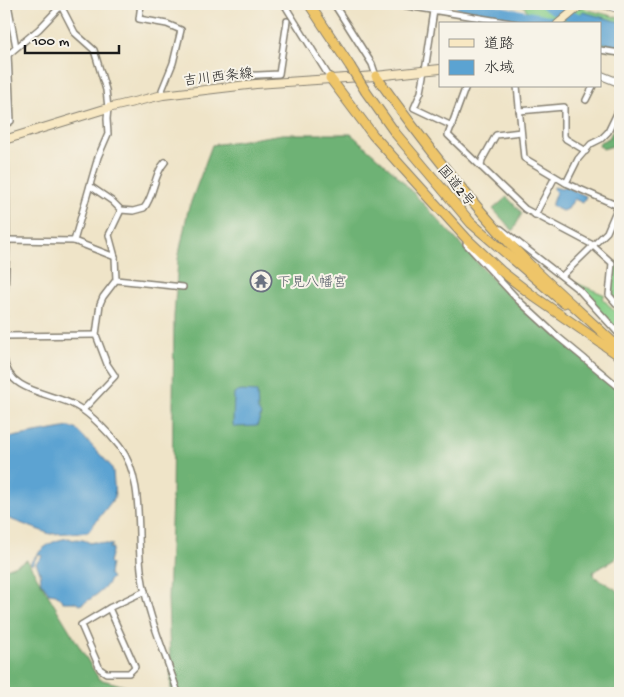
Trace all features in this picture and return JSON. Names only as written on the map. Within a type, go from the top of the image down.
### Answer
[{"type":"highway","name":"国道2号","points":[[309,4],[366,92],[396,134],[472,223],[620,351]]},
{"type":"highway","points":[[376,76],[422,140],[474,202],[529,263],[620,351]]},
{"type":"highway","points":[[330,78],[373,134],[467,239],[508,276],[620,356]]},
{"type":"main road","points":[[560,22],[580,6]]},
{"type":"main road","name":"吉川西条線","points":[[4,140],[108,108],[163,95],[256,84],[376,76],[439,69]]},
{"type":"street","points":[[8,4],[16,47]]},
{"type":"street","points":[[4,122],[8,123],[11,121],[6,56],[39,29],[60,4],[75,33],[94,50],[106,90],[108,108],[106,119],[108,134],[98,157],[74,241]]},
{"type":"street","points":[[141,4],[139,19],[167,24],[181,30],[173,63],[162,90],[163,95]]},
{"type":"street","points":[[284,4],[330,78]]},
{"type":"street","points":[[334,4],[372,64],[376,76]]},
{"type":"street","points":[[395,4],[505,22]]},
{"type":"street","points":[[435,4],[425,71],[414,108],[421,113],[452,126]]},
{"type":"street","points":[[601,4],[620,9]]},
{"type":"street","points":[[217,77],[279,74],[287,21]]},
{"type":"street","points":[[602,50],[620,51]]},
{"type":"street","points":[[256,84],[257,75]]},
{"type":"street","points":[[602,76],[620,83]]},
{"type":"street","points":[[465,88],[448,135],[525,209],[594,246],[612,263],[609,295],[620,308]]},
{"type":"street","points":[[517,88],[524,158],[566,183],[618,206],[607,232],[562,276]]},
{"type":"street","points":[[586,100],[592,88]]},
{"type":"street","points":[[566,183],[574,166],[591,144],[601,139],[608,132],[618,115],[620,107]]},
{"type":"street","points":[[519,111],[564,108],[564,136],[586,151]]},
{"type":"street","points":[[480,167],[496,135],[521,132]]},
{"type":"street","points":[[4,144],[6,159],[7,240],[4,318]]},
{"type":"street","points":[[90,186],[112,201],[121,210],[133,211],[144,208],[152,194],[158,173],[165,162]]},
{"type":"street","points":[[535,215],[555,177]]},
{"type":"street","points":[[474,202],[500,228],[579,290],[620,335]]},
{"type":"street","points":[[82,410],[115,376],[107,364],[96,335],[100,304],[116,280],[115,257],[109,235],[121,210]]},
{"type":"street","points":[[467,239],[466,244],[519,301],[556,336],[620,388]]},
{"type":"street","points":[[7,240],[74,241],[115,257]]},
{"type":"street","points":[[116,280],[183,287]]},
{"type":"street","points":[[4,336],[96,335]]},
{"type":"street","points":[[4,359],[7,371],[23,386],[67,401],[82,410],[120,447],[131,465],[137,501],[142,576],[145,591],[150,614],[178,693]]},
{"type":"street","points":[[109,608],[135,667],[129,673],[106,673],[100,669],[81,625],[109,608],[145,591]]},
{"type":"green space","points":[[522,4],[577,4],[588,10],[620,18],[620,51],[602,48],[602,22],[536,22]]},
{"type":"green space","points":[[618,120],[620,120],[620,165],[613,146],[603,149],[599,145],[600,142],[609,138]]},
{"type":"green space","points":[[283,134],[351,134],[396,174],[499,286],[534,318],[571,347],[620,392],[620,552],[615,559],[593,572],[595,577],[620,592],[620,693],[171,693],[168,598],[172,499],[174,317],[178,259],[188,210],[212,145]]},
{"type":"green space","points":[[507,197],[522,213],[513,231],[493,209]]},
{"type":"green space","points":[[620,258],[620,302],[612,294],[616,264]]},
{"type":"green space","points":[[575,284],[605,295],[602,298],[620,317],[620,332],[593,304],[593,300]]},
{"type":"green space","points":[[27,560],[99,679],[151,693],[4,693],[4,570]]},
{"type":"water","points":[[583,12],[620,22],[620,47],[602,42],[602,22],[571,22]]},
{"type":"water","points":[[564,186],[586,196],[583,203],[574,199],[568,209],[562,211],[552,206],[556,192],[553,189],[554,187],[562,189]]},
{"type":"water","points":[[242,391],[257,392],[258,410],[261,415],[257,426],[234,427],[234,394]]},
{"type":"water","points":[[69,427],[76,429],[111,466],[115,497],[88,532],[50,534],[4,517],[4,440]]},
{"type":"water","points":[[69,538],[84,540],[90,543],[113,545],[109,548],[113,548],[109,562],[111,564],[109,574],[112,578],[100,592],[80,605],[74,602],[63,602],[56,594],[49,593],[41,582],[40,572],[36,563],[42,557],[41,555],[38,554],[32,565],[30,563],[38,553],[47,546]]},
{"type":"waterway","points":[[460,4],[552,22]]},
{"type":"waterway","points":[[546,4],[558,11],[588,22]]},
{"type":"place","name":"下見八幡宮","points":[[261,281]]}]
